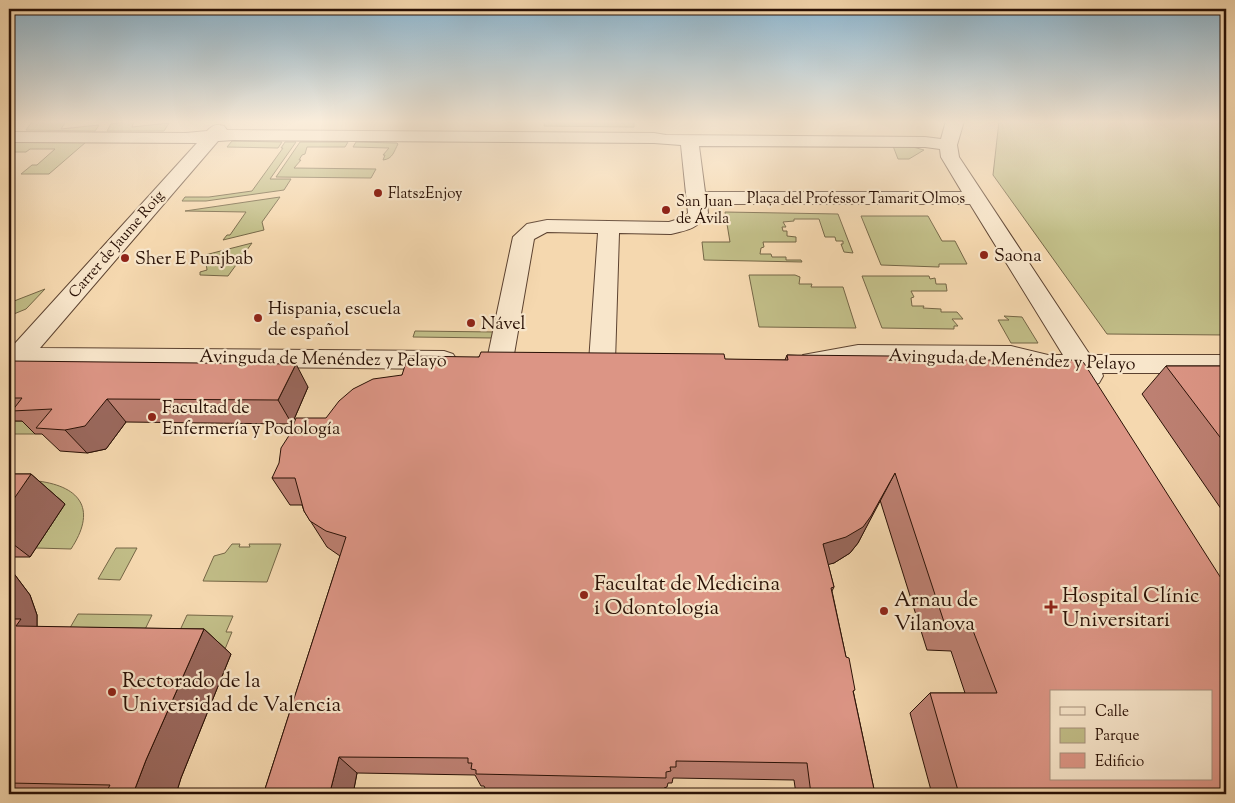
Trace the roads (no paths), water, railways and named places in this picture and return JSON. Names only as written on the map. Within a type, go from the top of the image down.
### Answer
[{"type":"street","name":"Carrer de Jaume Roig","points":[[12,361],[192,158]]},
{"type":"street","points":[[484,360],[524,237],[535,227],[547,226],[671,228],[684,225],[696,218],[698,213],[691,158]]},
{"type":"street","points":[[951,158],[1103,396]]},
{"type":"street","name":"Plaça del Professor Tamarit Olmos","points":[[696,198],[976,198]]},
{"type":"street","points":[[574,361],[612,362],[608,227]]},
{"type":"street","name":"Avinguda de Menéndez y Pelayo","points":[[790,361],[810,361],[858,354],[1011,355],[1048,364],[1226,364]]},
{"type":"street","name":"Avinguda de Menéndez y Pelayo","points":[[12,361],[528,361]]},
{"type":"place","name":"Flats2Enjoy","points":[[378,193]]},
{"type":"place","name":"San Juan de Ávila","points":[[666,210]]},
{"type":"place","name":"Saona","points":[[984,255]]},
{"type":"place","name":"Sher E Punjbab","points":[[125,258]]},
{"type":"place","name":"Hispania, escuela de español","points":[[258,318]]},
{"type":"place","name":"Nável","points":[[471,323]]},
{"type":"place","name":"Facultad de Enfermería y Podología","points":[[152,417]]},
{"type":"place","name":"Facultat de Medicina i Odontologia","points":[[584,595]]},
{"type":"place","name":"Hospital Clínic Universitari","points":[[1051,607]]},
{"type":"place","name":"Arnau de Vilanova","points":[[884,611]]},
{"type":"place","name":"Rectorado de la Universidad de Valencia","points":[[112,692]]}]
